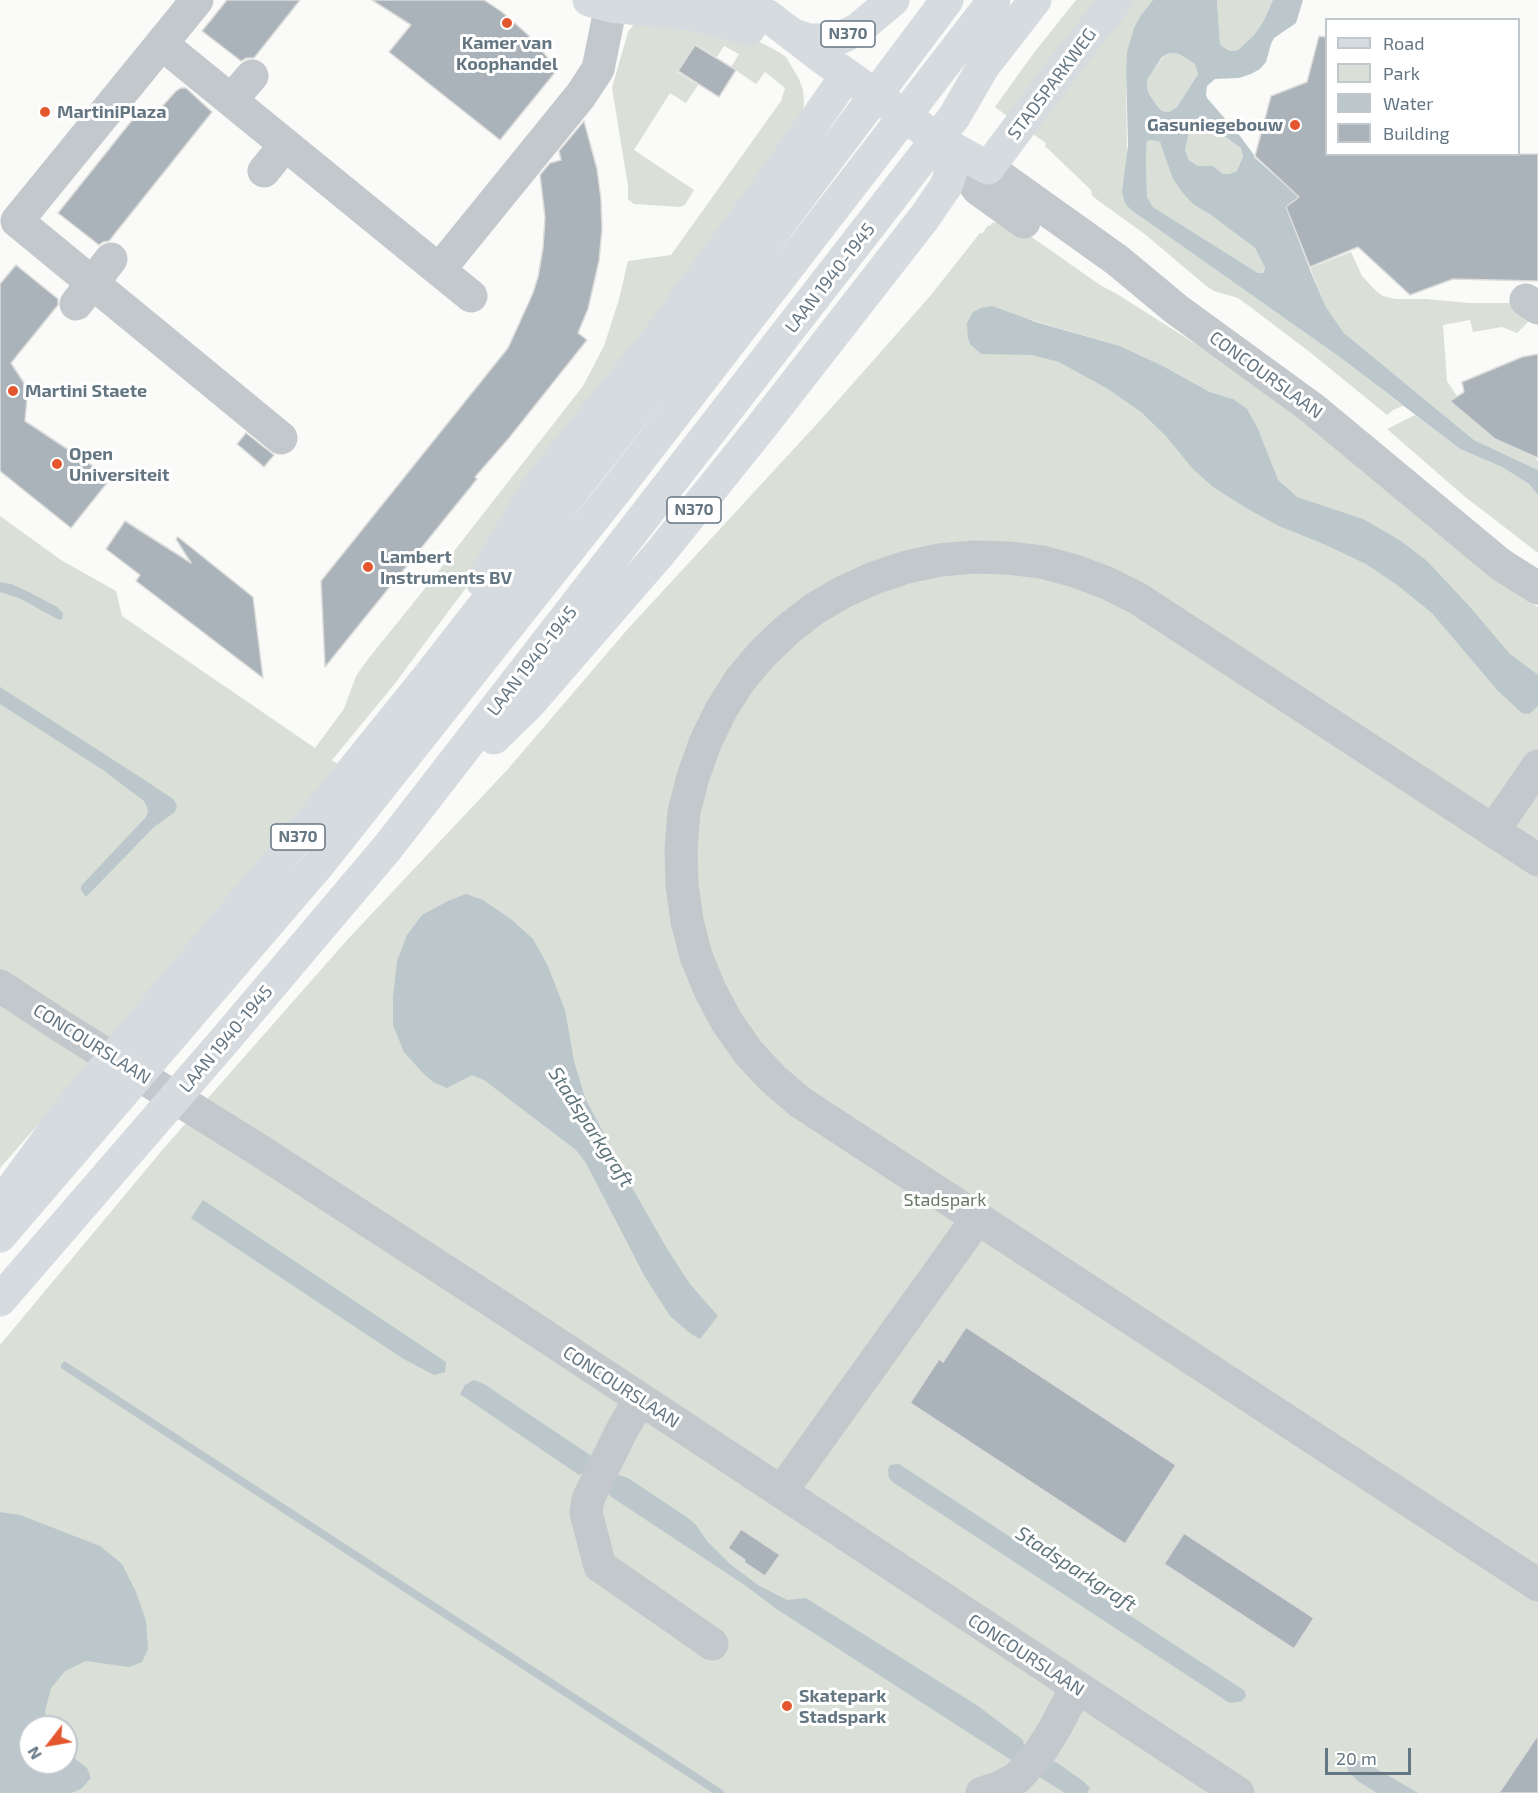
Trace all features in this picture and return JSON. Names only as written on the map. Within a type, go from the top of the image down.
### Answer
[{"type":"main road","points":[[720,0],[778,17],[820,57],[847,75],[949,130],[988,168]]},
{"type":"main road","name":"N370","points":[[778,17],[809,40],[826,40],[842,37],[857,30],[892,0]]},
{"type":"main road","name":"N370","points":[[0,1205],[80,1121],[174,1008],[320,811],[432,672],[737,280],[947,0]]},
{"type":"main road","name":"N370","points":[[174,1008],[319,864],[613,494],[994,0]]},
{"type":"main road","name":"N370","points":[[388,846],[528,705],[652,562],[917,226],[946,186],[950,175],[949,130],[1035,0]]},
{"type":"main road","name":"N370","points":[[989,71],[1054,0]]},
{"type":"main road","name":"STADSPARKWEG","points":[[988,168],[1116,0]]},
{"type":"main road","points":[[604,2],[697,15],[750,30],[820,57]]},
{"type":"main road","name":"N370","points":[[432,672],[503,543],[539,485],[660,335],[847,75]]},
{"type":"main road","name":"LAAN 1940-1945","points":[[0,1300],[225,1041],[388,846],[900,188],[949,130]]},
{"type":"main road","name":"N370","points":[[0,1236],[80,1121]]},
{"type":"street","points":[[197,0],[17,221],[93,282],[236,418],[281,438]]},
{"type":"street","points":[[439,270],[580,95],[598,69],[604,2]]},
{"type":"street","points":[[162,44],[285,145],[343,176],[439,270],[471,296]]},
{"type":"street","points":[[231,100],[252,75]]},
{"type":"street","points":[[949,130],[978,189],[1104,279],[1176,309]]},
{"type":"street","points":[[264,171],[285,145]]},
{"type":"street","name":"CONCOURSLAAN","points":[[988,168],[1117,260],[1176,309],[1312,408],[1500,564],[1538,588]]},
{"type":"street","points":[[1538,860],[1137,598],[1107,583],[1042,562],[974,557],[940,560],[907,567],[843,592],[814,609],[762,654],[740,680],[721,710],[705,743],[686,804],[681,849],[682,885],[687,921],[696,956],[727,1022],[748,1052],[772,1078],[822,1118],[1538,1585]]},
{"type":"street","points":[[1493,831],[1538,766]]},
{"type":"street","name":"CONCOURSLAAN","points":[[0,986],[265,1154],[1238,1793]]},
{"type":"street","points":[[781,1492],[977,1219]]},
{"type":"street","points":[[640,1399],[588,1499],[586,1513],[600,1566],[712,1644]]},
{"type":"street","points":[[972,1792],[998,1788],[1017,1778],[1040,1752],[1076,1688]]},
{"type":"green space","points":[[1076,0],[1104,0],[1011,119],[995,107]]},
{"type":"green space","points":[[1128,0],[1153,0],[1141,15],[1127,52],[1127,164],[1131,210],[1341,358],[1403,406],[1387,415],[1311,353],[1238,298],[1214,291],[1205,285],[1146,235],[1092,196],[1091,190],[1045,146],[1046,143],[1030,132]]},
{"type":"green space","points":[[1217,0],[1273,0],[1254,35],[1238,50],[1231,51],[1220,44]]},
{"type":"green space","points":[[641,19],[758,41],[779,52],[786,57],[803,90],[804,104],[800,121],[471,581],[393,686],[332,760],[348,772],[0,1168],[0,516],[61,560],[116,591],[122,616],[315,748],[344,709],[356,676],[368,659],[583,386],[604,346],[628,261],[671,255],[781,101],[785,88],[765,72],[756,84],[731,67],[739,54],[724,46],[717,57],[695,44],[677,72],[698,85],[686,103],[670,93],[634,150],[694,190],[685,205],[680,207],[634,204],[628,199],[628,186],[612,88],[628,32]]},
{"type":"green space","points":[[1169,53],[1179,54],[1195,64],[1198,74],[1177,107],[1169,112],[1162,111],[1149,94],[1147,80],[1163,57]]},
{"type":"green space","points":[[1199,118],[1241,148],[1243,156],[1237,171],[1223,174],[1213,166],[1198,166],[1189,160],[1185,150],[1192,121]]},
{"type":"green space","points":[[1147,141],[1160,142],[1172,177],[1194,205],[1255,248],[1265,268],[1262,273],[1258,273],[1153,207],[1147,197],[1146,154]]},
{"type":"green space","name":"Stadspark","points":[[998,220],[1019,228],[1100,285],[1240,372],[1306,420],[1486,574],[1538,607],[1538,1793],[0,1793],[0,1345],[164,1148],[348,939],[508,769],[626,631],[825,415],[931,295],[980,233],[982,234]],"holes":[[[1021,317],[1120,346],[1210,392],[1233,399],[1275,474]]]},
{"type":"green space","points":[[1351,252],[1362,276],[1383,296],[1395,299],[1469,303],[1520,303],[1530,320],[1517,333],[1502,327],[1473,332],[1470,320],[1443,325],[1447,381],[1457,396],[1450,401],[1495,439],[1534,457],[1538,461],[1538,470],[1474,440],[1344,333],[1326,307],[1310,268]]},
{"type":"green space","points":[[1415,415],[1460,449],[1502,467],[1529,484],[1538,495],[1538,553],[1464,496],[1387,429]]},
{"type":"water","points":[[1153,0],[1217,0],[1220,44],[1231,51],[1238,50],[1254,35],[1273,0],[1303,0],[1296,23],[1274,38],[1266,62],[1260,69],[1239,78],[1215,79],[1207,86],[1207,98],[1240,136],[1254,157],[1299,197],[1286,207],[1326,307],[1344,333],[1474,440],[1538,470],[1538,495],[1529,484],[1502,467],[1460,449],[1341,358],[1131,210],[1125,203],[1122,192],[1128,145],[1127,52],[1134,28]],"holes":[[[1169,53],[1179,54],[1195,64],[1198,74],[1177,107],[1169,112],[1162,111],[1158,107],[1147,87],[1147,80],[1162,57]],[[1199,118],[1241,148],[1243,156],[1237,171],[1223,174],[1213,166],[1198,166],[1189,160],[1185,150],[1192,121]],[[1147,141],[1160,142],[1172,177],[1194,205],[1255,248],[1265,268],[1263,273],[1258,273],[1153,207],[1147,197]]]},
{"type":"water","points":[[992,306],[1036,322],[1120,346],[1210,392],[1233,399],[1247,409],[1258,429],[1278,480],[1297,497],[1363,519],[1401,541],[1427,561],[1509,653],[1538,675],[1538,706],[1529,714],[1522,713],[1498,691],[1432,613],[1396,584],[1366,564],[1279,526],[1213,487],[1192,468],[1166,436],[1141,412],[1108,389],[1059,362],[1032,355],[981,354],[970,344],[967,323],[973,312]]},
{"type":"water","points":[[0,582],[11,584],[57,607],[63,613],[62,619],[59,620],[19,598],[0,592]]},
{"type":"water","points":[[0,687],[173,799],[177,805],[175,812],[154,827],[86,897],[81,886],[146,817],[147,807],[144,801],[103,770],[0,704]]},
{"type":"water","name":"Stadsparkgraft","points":[[466,894],[483,900],[512,920],[533,939],[547,964],[565,1010],[574,1061],[585,1098],[666,1247],[689,1283],[718,1316],[700,1339],[670,1316],[645,1277],[586,1163],[576,1150],[484,1080],[472,1075],[447,1088],[433,1082],[404,1052],[393,1025],[393,997],[397,961],[407,935],[422,915]]},
{"type":"water","points":[[203,1200],[446,1362],[445,1372],[434,1375],[402,1358],[191,1218]]},
{"type":"water","points":[[474,1380],[484,1384],[593,1457],[589,1469],[579,1475],[460,1394],[465,1385]]},
{"type":"water","points":[[899,1464],[1245,1691],[1246,1696],[1242,1701],[1228,1702],[894,1483],[889,1478],[888,1470],[890,1465]]},
{"type":"water","points":[[615,1474],[628,1478],[688,1518],[730,1564],[758,1585],[787,1600],[806,1598],[978,1706],[1023,1740],[1025,1751],[1017,1761],[1011,1760],[775,1608],[746,1586],[610,1496],[608,1492]]},
{"type":"water","points":[[0,1512],[20,1515],[100,1546],[122,1564],[136,1592],[146,1621],[148,1649],[142,1662],[129,1667],[86,1661],[65,1671],[51,1688],[46,1715],[18,1715],[18,1775],[78,1775],[78,1761],[87,1768],[91,1778],[81,1789],[71,1793],[0,1793]]},
{"type":"water","points":[[1356,1760],[1368,1764],[1418,1793],[1377,1793],[1358,1781],[1348,1771],[1347,1765]]},
{"type":"water","points":[[1049,1761],[1056,1762],[1083,1781],[1090,1788],[1087,1793],[1065,1793],[1036,1775]]},
{"type":"building","points":[[227,0],[300,0],[254,58],[241,61],[202,31]]},
{"type":"building","points":[[372,0],[484,0],[526,33],[557,70],[500,140],[389,52],[411,25]]},
{"type":"building","name":"Gasuniegebouw","points":[[1319,36],[1325,37],[1325,156],[1520,156],[1520,154],[1538,154],[1538,281],[1453,279],[1410,295],[1358,247],[1310,267],[1286,207],[1299,197],[1255,156],[1271,96],[1307,82]]},
{"type":"building","points":[[695,45],[736,70],[719,97],[678,71]]},
{"type":"building","points":[[181,88],[186,88],[212,112],[109,241],[99,245],[58,213],[141,109],[152,118]]},
{"type":"building","points":[[584,121],[597,169],[602,230],[599,261],[588,309],[578,333],[587,340],[325,667],[321,581],[508,348],[538,277],[545,217],[540,175],[550,163],[561,160],[559,151]]},
{"type":"building","name":"Martini Staete","points":[[16,265],[58,299],[58,305],[11,363],[24,383],[27,399],[25,421],[111,478],[71,528],[0,471],[0,284]]},
{"type":"building","points":[[1538,354],[1538,458],[1495,439],[1450,401],[1464,392],[1462,382],[1522,357]]},
{"type":"building","points":[[246,433],[274,455],[264,467],[237,444]]},
{"type":"building","points":[[125,521],[191,563],[176,539],[178,537],[253,597],[263,678],[136,581],[140,575],[106,549]]},
{"type":"building","points":[[966,1327],[1176,1465],[1125,1544],[910,1403],[939,1359],[943,1362]]},
{"type":"building","points":[[741,1529],[780,1555],[765,1576],[728,1548]]},
{"type":"building","points":[[1184,1533],[1314,1618],[1294,1649],[1164,1564]]},
{"type":"building","points":[[1538,1735],[1538,1793],[1499,1793]]},
{"type":"waterway","points":[[65,1366],[720,1793]]},
{"type":"place","name":"Kamer van Koophandel","points":[[507,23]]},
{"type":"place","name":"MartiniPlaza","points":[[45,112]]},
{"type":"place","name":"Gasuniegebouw","points":[[1295,125]]},
{"type":"place","name":"Martini Staete","points":[[13,391]]},
{"type":"place","name":"Open Universiteit","points":[[57,464]]},
{"type":"place","name":"Lambert Instruments BV","points":[[368,567]]},
{"type":"place","name":"Skatepark Stadspark","points":[[787,1706]]}]
